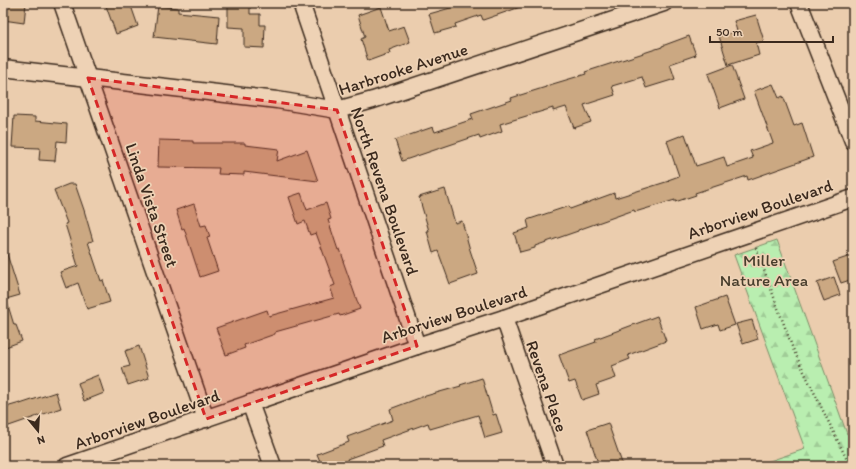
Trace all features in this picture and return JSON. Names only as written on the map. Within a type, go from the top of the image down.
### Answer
[{"type":"street","name":"Linda Vista Street","points":[[62,3],[206,418]]},
{"type":"street","name":"North Revena Boulevard","points":[[301,3],[417,346]]},
{"type":"street","name":"Harbrooke Avenue","points":[[3,68],[277,100],[337,110],[373,100],[664,3]]},
{"type":"street","points":[[799,3],[853,141]]},
{"type":"street","name":"Arborview Boulevard","points":[[67,466],[853,198]]},
{"type":"street","name":"Revena Place","points":[[504,318],[554,466]]},
{"type":"street","points":[[250,404],[273,466]]},
{"type":"path","points":[[751,233],[793,349],[850,466]]},
{"type":"highlighted area","points":[[88,78],[337,110],[417,346],[206,419]]},
{"type":"green space","name":"Miller Nature Area","points":[[777,240],[847,434],[853,432],[853,466],[755,466],[805,449],[734,255]]},
{"type":"building","points":[[3,3],[26,3],[24,23],[3,20]]},
{"type":"building","points":[[105,3],[130,3],[138,26],[116,34]]},
{"type":"building","points":[[228,3],[250,3],[250,14],[260,14],[260,25],[265,25],[264,48],[244,47],[244,28],[228,27]]},
{"type":"building","points":[[468,3],[526,3],[526,5],[483,20],[481,15],[455,24],[456,27],[435,33],[429,14]]},
{"type":"building","points":[[158,6],[178,8],[178,12],[219,16],[217,44],[154,37]]},
{"type":"building","points":[[381,7],[389,31],[404,26],[410,42],[389,50],[390,53],[368,61],[361,39],[365,37],[358,15]]},
{"type":"building","points":[[756,15],[764,41],[756,43],[759,55],[728,65],[719,36],[737,31],[734,21]]},
{"type":"building","points":[[689,36],[696,55],[670,64],[675,79],[646,88],[642,77],[612,86],[615,95],[584,105],[591,122],[574,128],[566,107],[553,111],[553,108],[500,124],[502,131],[480,139],[479,135],[402,161],[395,140],[433,127],[435,132],[473,119],[471,114],[512,100],[511,98],[586,74],[585,72],[662,47]]},
{"type":"building","points":[[732,65],[744,99],[720,108],[708,74]]},
{"type":"building","points":[[773,84],[779,98],[783,96],[794,126],[802,123],[813,157],[748,180],[747,176],[695,193],[696,195],[675,202],[675,200],[635,212],[634,210],[535,246],[535,248],[520,252],[514,233],[529,228],[527,220],[569,206],[570,209],[614,193],[615,198],[669,181],[668,180],[679,176],[667,141],[685,134],[696,166],[724,157],[727,167],[753,158],[750,151],[773,143],[754,91]]},
{"type":"building","points":[[14,116],[35,117],[35,121],[67,124],[66,142],[57,141],[55,161],[39,160],[40,148],[12,147]]},
{"type":"building","points":[[159,140],[193,141],[193,143],[245,143],[245,145],[279,149],[277,161],[307,150],[318,181],[244,172],[244,175],[218,174],[219,168],[158,167]]},
{"type":"building","points":[[69,184],[75,184],[93,241],[88,242],[101,281],[103,280],[110,302],[87,309],[78,283],[66,288],[60,272],[78,266],[65,224],[67,223],[54,190]]},
{"type":"building","points":[[445,189],[455,223],[462,221],[478,274],[450,284],[438,251],[433,253],[427,231],[429,231],[419,197]]},
{"type":"building","points":[[301,193],[307,210],[326,203],[331,219],[328,220],[338,250],[340,249],[360,309],[340,316],[339,314],[275,332],[275,334],[244,345],[245,348],[226,355],[216,328],[267,310],[269,316],[334,298],[330,287],[335,285],[316,233],[310,235],[305,221],[298,224],[289,197]]},
{"type":"building","points":[[194,204],[201,226],[206,225],[210,237],[207,238],[218,271],[200,277],[184,228],[182,229],[176,210]]},
{"type":"building","points":[[6,251],[20,295],[6,299],[14,325],[16,325],[22,341],[3,348],[3,252]]},
{"type":"building","points":[[853,255],[853,279],[841,283],[833,262]]},
{"type":"building","points":[[834,277],[840,295],[824,301],[817,283]]},
{"type":"building","points":[[725,297],[735,325],[720,330],[718,324],[703,329],[696,307]]},
{"type":"building","points":[[657,316],[666,341],[628,355],[630,359],[612,366],[616,378],[596,385],[599,394],[582,400],[575,381],[569,383],[559,355],[596,342],[595,339]]},
{"type":"building","points":[[752,320],[758,339],[743,344],[736,324]]},
{"type":"building","points":[[139,346],[149,378],[128,385],[122,368],[130,366],[125,351]]},
{"type":"building","points":[[98,375],[104,393],[84,401],[78,383]]},
{"type":"building","points":[[482,378],[493,415],[496,414],[502,433],[485,438],[478,415],[430,429],[428,423],[381,440],[383,446],[347,459],[349,466],[322,466],[317,454],[349,442],[347,437],[393,420],[390,409]]},
{"type":"building","points":[[56,392],[61,408],[6,427],[3,416],[3,408]]},
{"type":"building","points":[[608,423],[623,466],[599,466],[587,430]]}]
